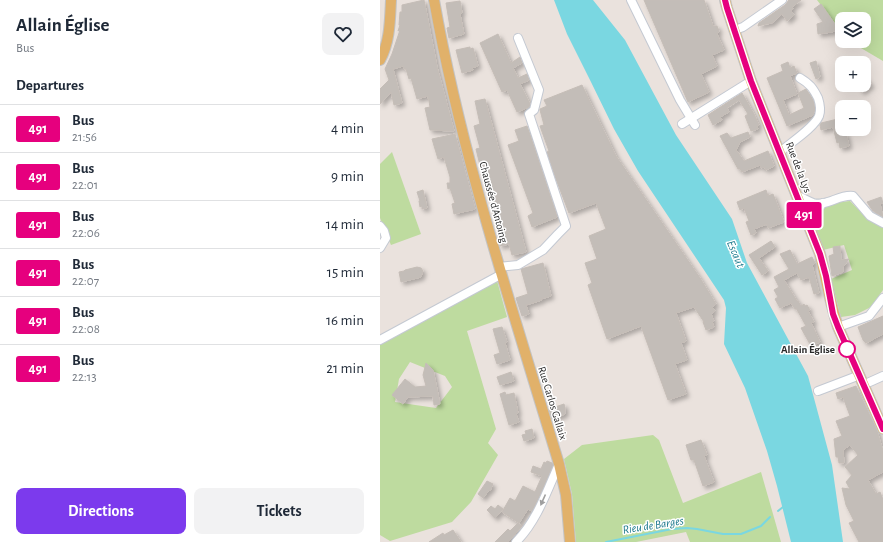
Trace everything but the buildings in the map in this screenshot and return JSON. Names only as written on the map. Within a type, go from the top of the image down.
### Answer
[{"type":"main road","points":[[380,60],[389,30],[391,0]]},
{"type":"main road","name":"Chaussée d'Antoing","points":[[434,0],[440,37],[460,122],[500,270]]},
{"type":"main road","name":"Rue de la Lys","points":[[725,0],[751,81],[820,254],[826,276],[833,314],[880,418],[883,429]]},
{"type":"main road","name":"Rue Carlos Gallaix","points":[[500,270],[559,464],[566,495],[570,542]]},
{"type":"street","points":[[631,0],[680,100],[693,122]]},
{"type":"street","points":[[735,30],[743,27],[782,0]]},
{"type":"street","points":[[382,336],[500,270],[518,265],[543,250],[566,226],[529,114],[534,110],[539,90],[518,38]]},
{"type":"street","points":[[780,152],[809,128],[820,115],[820,104],[815,92],[810,84],[800,78]]},
{"type":"street","points":[[682,124],[693,122],[751,81]]},
{"type":"street","points":[[798,196],[813,203],[823,203],[846,195],[853,196],[870,216],[883,223]]},
{"type":"street","points":[[806,222],[823,203]]},
{"type":"street","points":[[380,226],[384,231],[386,238],[380,248]]},
{"type":"street","points":[[869,316],[883,298]]},
{"type":"street","points":[[838,327],[883,310]]},
{"type":"street","points":[[818,391],[883,376]]},
{"type":"street","points":[[521,540],[536,516],[559,464]]},
{"type":"green space","points":[[817,0],[883,0],[883,61],[861,48],[871,48],[871,12],[835,12],[835,24]]},
{"type":"green space","points":[[392,152],[421,234],[391,245],[380,218],[380,164]]},
{"type":"green space","points":[[850,201],[864,215],[883,228],[883,290],[871,307],[855,315],[841,317],[831,279],[852,270],[844,245],[823,250],[812,224],[818,214],[831,203]]},
{"type":"green space","points":[[496,277],[507,317],[467,331],[496,429],[488,443],[498,455],[471,502],[452,522],[390,541],[380,535],[380,340]],"holes":[[[410,362],[445,376],[452,387],[436,408],[395,402],[399,379]]]},
{"type":"green space","points":[[653,435],[659,440],[683,503],[761,472],[781,542],[690,542],[686,532],[636,542],[576,542],[572,494],[564,459],[582,445]]},
{"type":"water","name":"Escaut","points":[[554,0],[593,0],[625,40],[676,135],[732,219],[747,263],[808,376],[832,465],[843,542],[791,542],[767,451],[745,388],[724,344],[726,308],[724,300],[638,171],[614,129],[567,34]]},
{"type":"waterway","name":"Rieu de Barges","points":[[778,511],[783,507]]},
{"type":"waterway","name":"Rieu de Barges","points":[[606,542],[672,529],[687,528],[723,534],[741,534],[761,526],[770,517]]},
{"type":"bus line","name":"491","points":[[725,0],[751,81],[820,254],[826,276],[833,314],[843,341],[860,375],[883,429]]},
{"type":"place","name":"Allain Église","points":[[847,349]]}]
